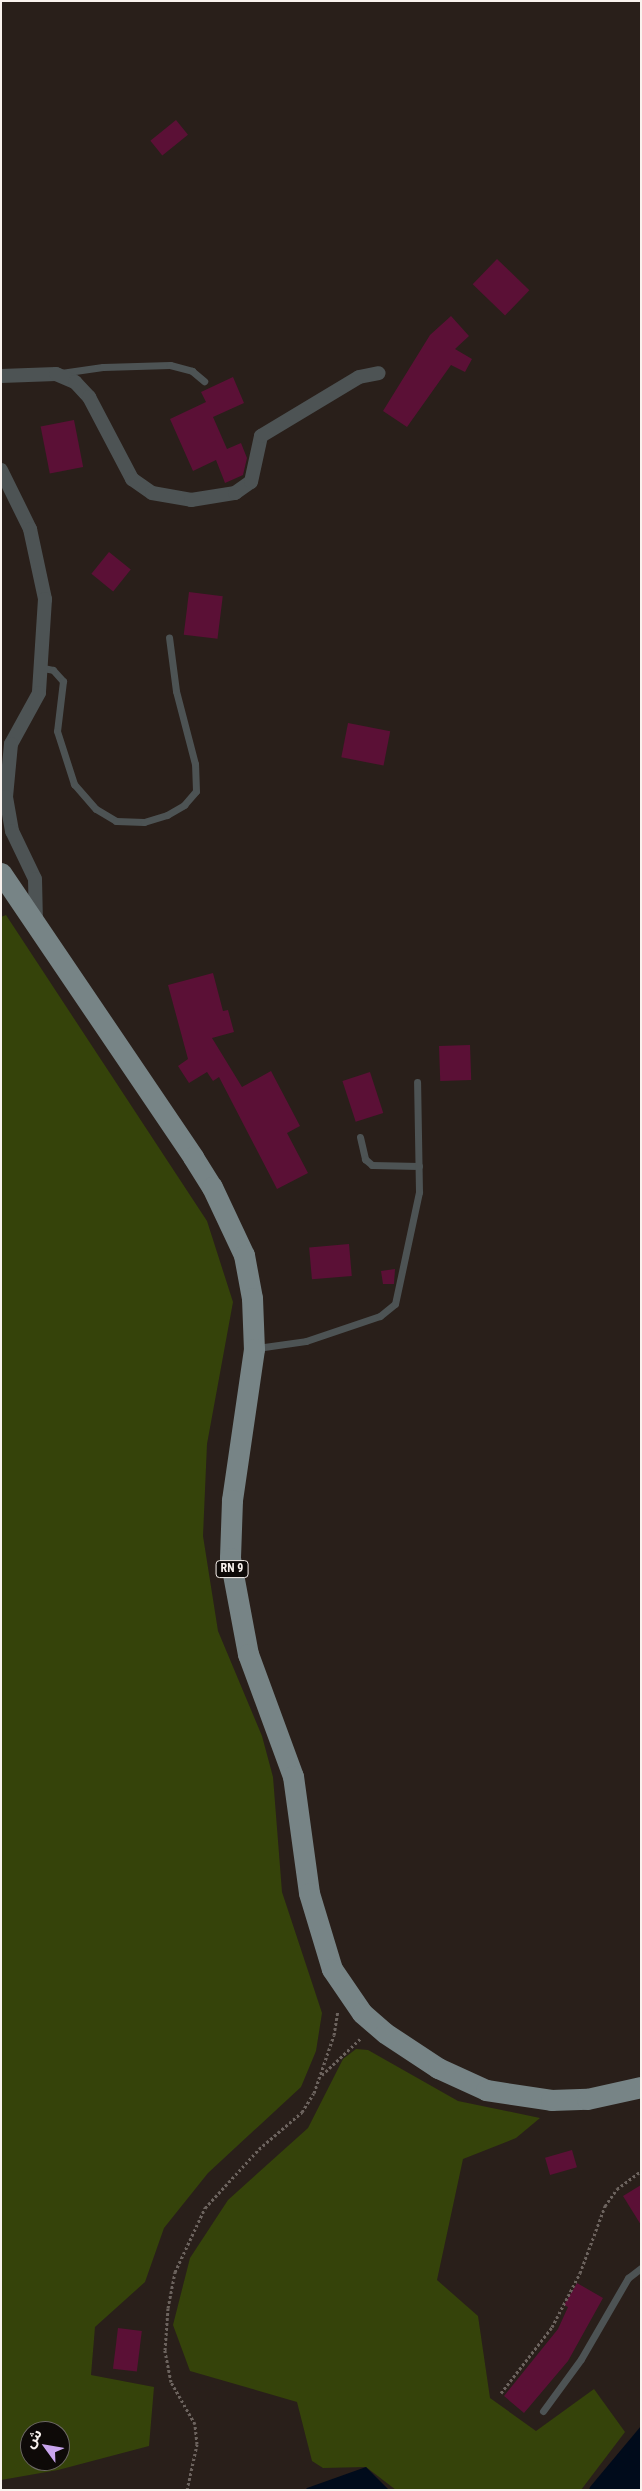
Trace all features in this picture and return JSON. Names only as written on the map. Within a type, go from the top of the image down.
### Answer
[{"type":"main road","name":"RN 9","points":[[1,873],[36,922],[220,1203],[244,1255],[252,1298],[254,1348],[232,1500],[230,1558],[248,1654],[293,1776],[316,1924],[332,1969],[362,2012],[385,2033],[410,2052],[457,2079],[504,2094],[551,2100],[586,2099],[640,2088]]},
{"type":"street","points":[[1,376],[56,374],[75,382],[90,397],[132,479],[152,493],[191,500],[235,493],[251,482],[261,436],[359,377],[379,372]]},
{"type":"street","points":[[1,470],[30,529],[45,599],[43,668],[39,693],[11,744],[6,797],[12,831],[35,879],[36,922]]},
{"type":"lane","points":[[56,374],[103,367],[170,366],[192,371],[204,382]]},
{"type":"lane","points":[[43,668],[53,670],[63,681],[57,731],[74,784],[96,809],[116,821],[144,822],[167,815],[184,805],[196,791],[195,764],[176,691],[170,637]]},
{"type":"lane","points":[[254,1348],[306,1341],[391,1310],[397,1298],[417,1214],[419,1166],[417,1082]]},
{"type":"lane","points":[[360,1137],[365,1159],[372,1166],[419,1166]]},
{"type":"lane","points":[[543,2410],[581,2359],[628,2278],[641,2268]]},
{"type":"path","points":[[188,2490],[197,2444],[194,2424],[171,2382],[165,2350],[168,2308],[175,2272],[205,2208],[259,2149],[302,2112],[320,2077],[334,2035],[342,1985]]},
{"type":"path","points":[[320,2077],[360,2038],[385,2033]]},
{"type":"path","points":[[501,2393],[552,2327],[580,2274],[605,2206],[617,2189],[641,2171]]},
{"type":"green space","points":[[6,915],[207,1221],[233,1302],[207,1444],[203,1536],[218,1631],[262,1736],[273,1777],[282,1892],[322,2013],[316,2051],[301,2087],[208,2173],[164,2228],[145,2282],[95,2327],[91,2375],[154,2387],[149,2446],[70,2467],[70,2421],[20,2421],[20,2471],[52,2471],[1,2480],[1,917]]},
{"type":"green space","points":[[356,2049],[368,2050],[458,2101],[540,2118],[516,2138],[463,2159],[437,2280],[478,2316],[490,2398],[536,2431],[594,2389],[625,2432],[581,2490],[396,2490],[366,2467],[323,2468],[312,2461],[297,2402],[190,2371],[173,2325],[190,2258],[228,2200],[308,2128],[343,2059]]},
{"type":"water","points":[[641,2426],[641,2490],[589,2490],[590,2487]]},
{"type":"water","points":[[366,2467],[389,2490],[305,2490],[307,2488]]},
{"type":"building","points":[[176,120],[188,135],[162,156],[150,141]]},
{"type":"building","points":[[497,259],[529,290],[505,315],[473,284]]},
{"type":"building","points":[[451,316],[469,336],[455,349],[472,359],[465,372],[451,365],[407,427],[383,411],[430,335]]},
{"type":"building","points":[[233,377],[244,403],[213,417],[227,449],[241,443],[247,458],[243,475],[225,483],[216,460],[193,471],[170,419],[206,402],[201,392]]},
{"type":"building","points":[[74,420],[83,467],[50,474],[41,426]]},
{"type":"building","points":[[109,552],[131,570],[113,591],[91,574]]},
{"type":"building","points":[[189,592],[223,596],[218,639],[184,635]]},
{"type":"building","points":[[348,723],[390,731],[384,766],[341,757]]},
{"type":"building","points":[[213,973],[223,1011],[228,1010],[234,1032],[212,1038],[242,1087],[271,1071],[300,1126],[287,1133],[308,1173],[277,1189],[219,1077],[213,1081],[207,1072],[189,1083],[178,1066],[188,1059],[168,985]]},
{"type":"building","points":[[470,1045],[471,1080],[440,1081],[439,1046]]},
{"type":"building","points":[[370,1072],[383,1113],[356,1122],[342,1081]]},
{"type":"building","points":[[349,1244],[352,1276],[312,1279],[309,1247]]},
{"type":"building","points":[[395,1269],[394,1284],[383,1284],[381,1271]]},
{"type":"building","points":[[572,2150],[577,2167],[550,2175],[545,2158]]},
{"type":"building","points":[[641,2185],[641,2225],[623,2196]]},
{"type":"building","points":[[577,2283],[603,2298],[568,2361],[524,2413],[504,2396],[558,2329],[568,2307],[564,2305]]},
{"type":"building","points":[[118,2328],[142,2331],[137,2372],[113,2369]]}]
